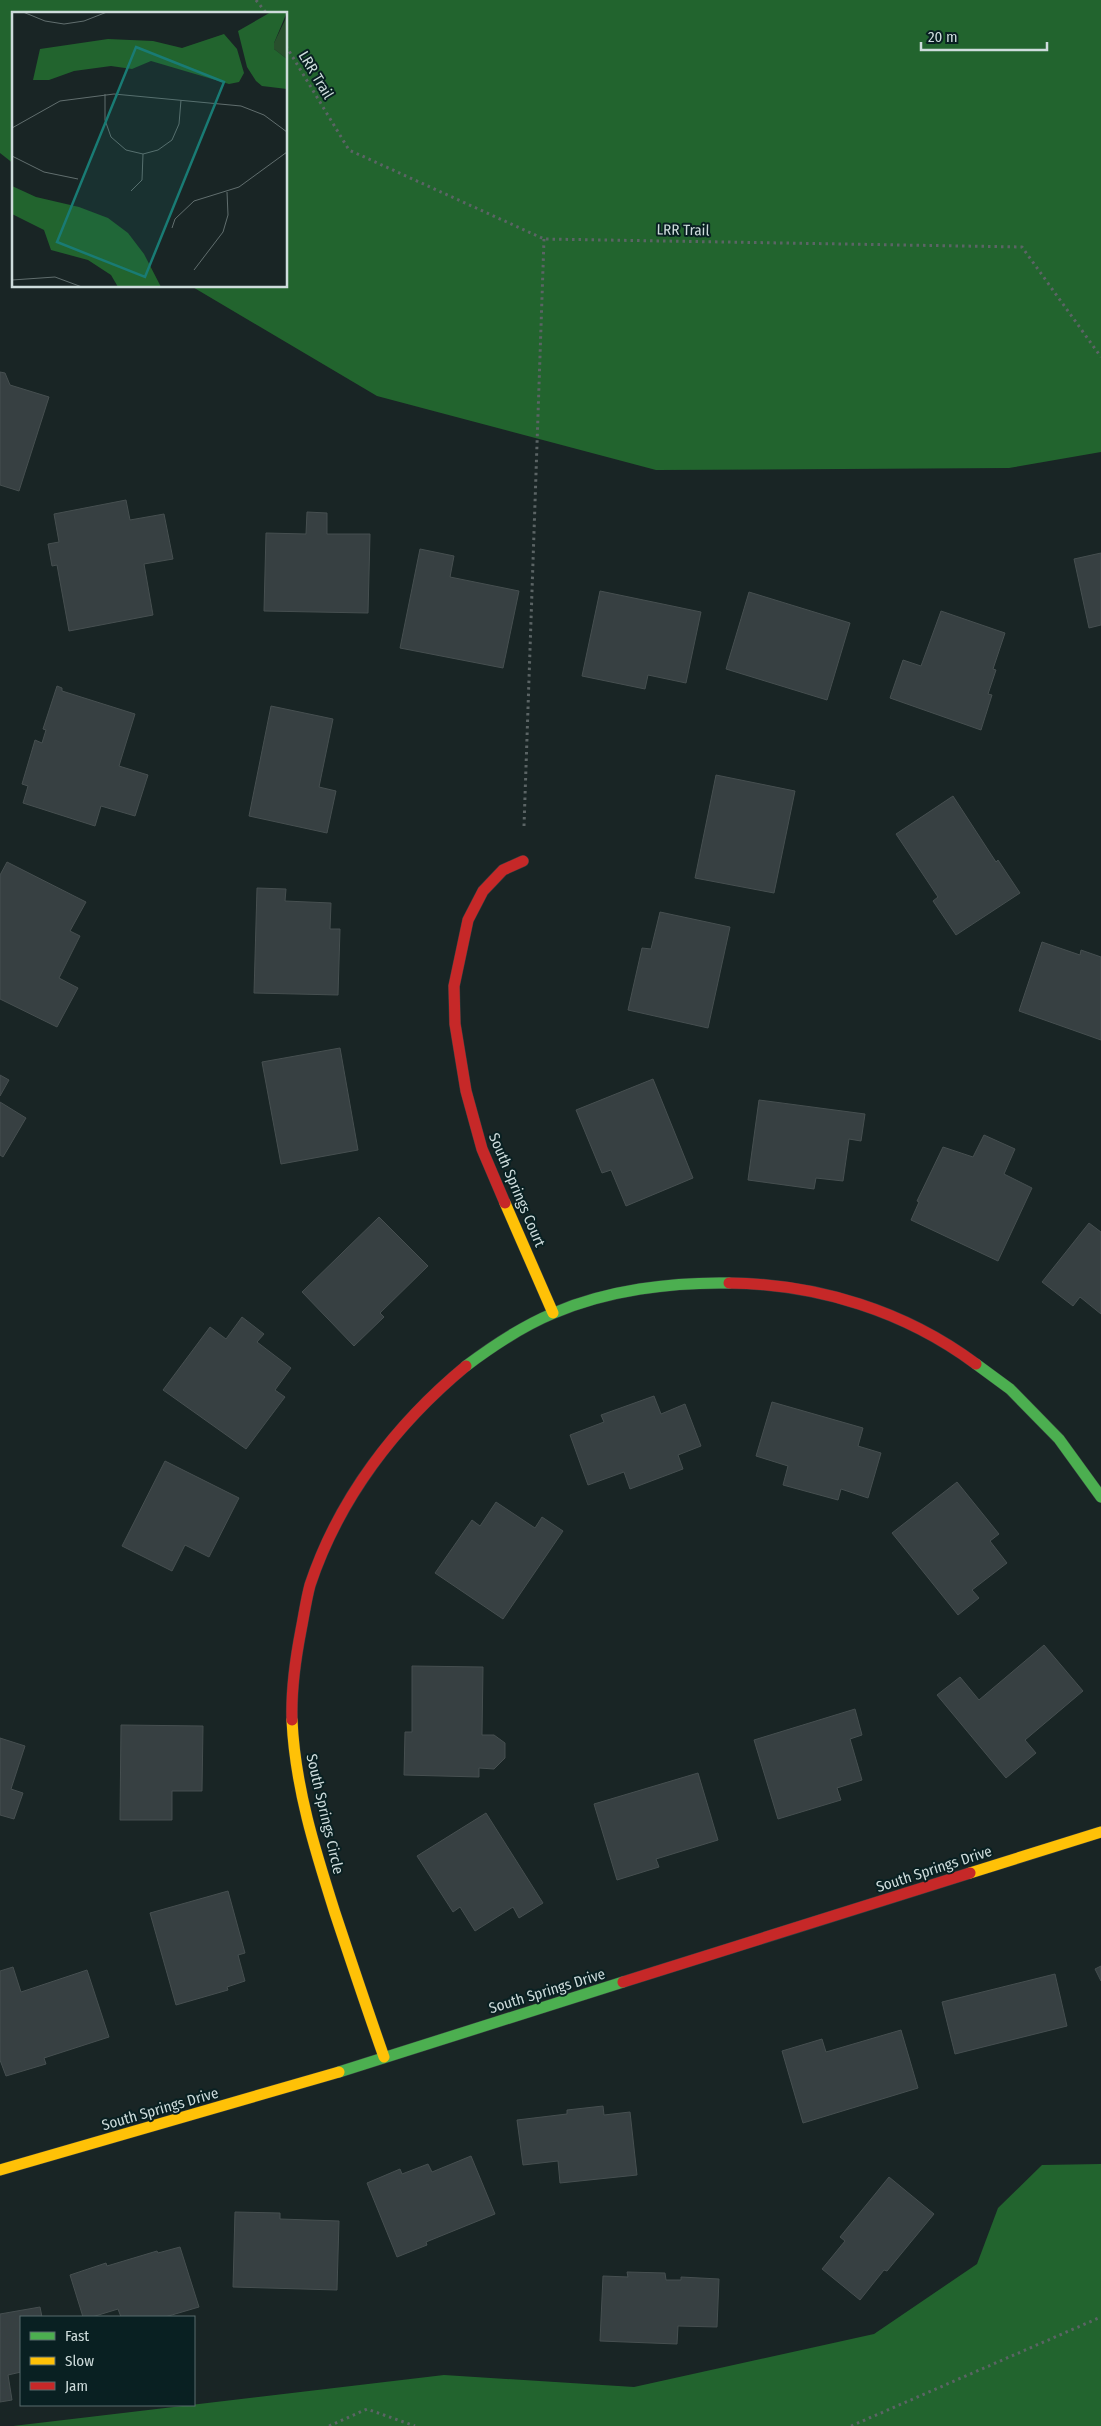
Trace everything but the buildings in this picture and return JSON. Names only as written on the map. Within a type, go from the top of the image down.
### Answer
[{"type":"street","name":"South Springs Court","points":[[523,861],[503,870],[483,891],[468,920],[454,986],[455,1024],[466,1091],[482,1149],[553,1313]]},
{"type":"street","name":"South Springs Circle","points":[[384,2057],[361,1996],[315,1851],[299,1783],[291,1724],[293,1670],[310,1587],[341,1511],[373,1460],[412,1414],[483,1353],[553,1313],[655,1286],[717,1281],[761,1283],[806,1289],[849,1299],[898,1317],[933,1334],[971,1357],[1007,1385],[1040,1416],[1086,1473],[1101,1497]]},
{"type":"street","name":"South Springs Drive","points":[[0,2170],[307,2082],[1101,1832]]},
{"type":"path","points":[[256,0],[265,12]]},
{"type":"path","name":"LRR Trail","points":[[288,49],[349,150],[544,239],[1022,247],[1101,357]]},
{"type":"path","points":[[523,861],[544,239]]},
{"type":"path","points":[[851,2426],[1101,2317]]},
{"type":"path","points":[[329,2426],[367,2409],[415,2426]]},
{"type":"green space","points":[[0,0],[1101,0],[1101,452],[1009,468],[656,470],[377,396],[194,288],[288,288],[288,12],[12,12],[12,162],[0,153]]},
{"type":"green space","points":[[1101,2164],[1101,2426],[13,2426],[195,2406],[195,2404],[444,2375],[634,2387],[874,2334],[977,2264],[998,2208],[1042,2165]]},
{"type":"traffic: fast","points":[[466,1366],[519,1330],[542,1318],[596,1298],[663,1286],[729,1283]]},
{"type":"traffic: fast","points":[[976,1364],[1010,1389],[1059,1439],[1101,1497]]},
{"type":"traffic: fast","points":[[339,2072],[623,1982]]},
{"type":"traffic: slow","points":[[505,1203],[553,1313]]},
{"type":"traffic: slow","points":[[292,1720],[297,1770],[313,1842],[384,2057]]},
{"type":"traffic: slow","points":[[970,1873],[1101,1832]]},
{"type":"traffic: slow","points":[[0,2170],[339,2072]]},
{"type":"traffic: jam","points":[[505,1203],[482,1149],[466,1091],[455,1024],[454,986],[468,920],[483,891],[503,870],[523,861]]},
{"type":"traffic: jam","points":[[729,1283],[795,1289],[828,1295],[859,1304],[890,1315],[920,1329],[949,1345],[976,1364]]},
{"type":"traffic: jam","points":[[292,1720],[295,1664],[310,1585],[322,1553],[337,1522],[354,1493],[394,1438],[416,1412],[466,1366]]},
{"type":"traffic: jam","points":[[623,1982],[970,1873]]}]
